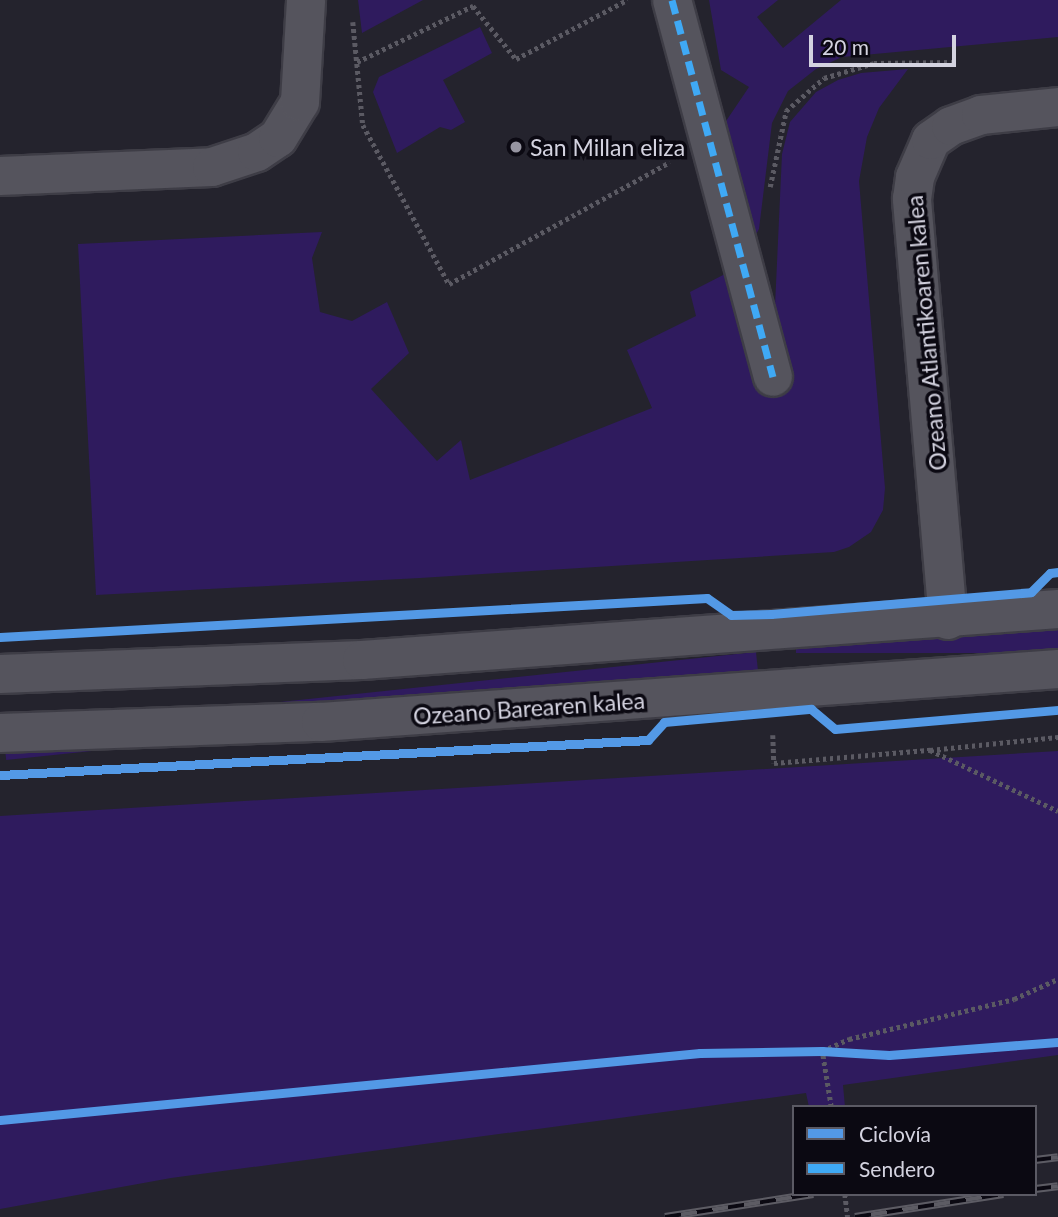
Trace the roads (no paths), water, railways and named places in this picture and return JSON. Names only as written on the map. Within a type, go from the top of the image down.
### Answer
[{"type":"street","points":[[0,176],[212,167],[257,152],[278,138],[300,102],[306,0]]},
{"type":"street","points":[[672,0],[774,377]]},
{"type":"street","name":"Ozeano Atlantikoaren kalea","points":[[948,620],[912,199],[915,177],[931,140],[951,126],[981,115],[1058,107]]},
{"type":"street","points":[[0,674],[362,660],[948,620],[1058,609]]},
{"type":"street","name":"Ozeano Barearen kalea","points":[[0,733],[321,722],[772,692],[1058,669]]},
{"type":"railway","points":[[1037,1160],[1058,1157]]},
{"type":"railway","points":[[1037,1189],[1058,1186]]},
{"type":"railway","points":[[665,1217],[800,1196]]},
{"type":"railway","points":[[855,1217],[990,1196]]},
{"type":"place","name":"San Millan eliza","points":[[516,147]]}]
